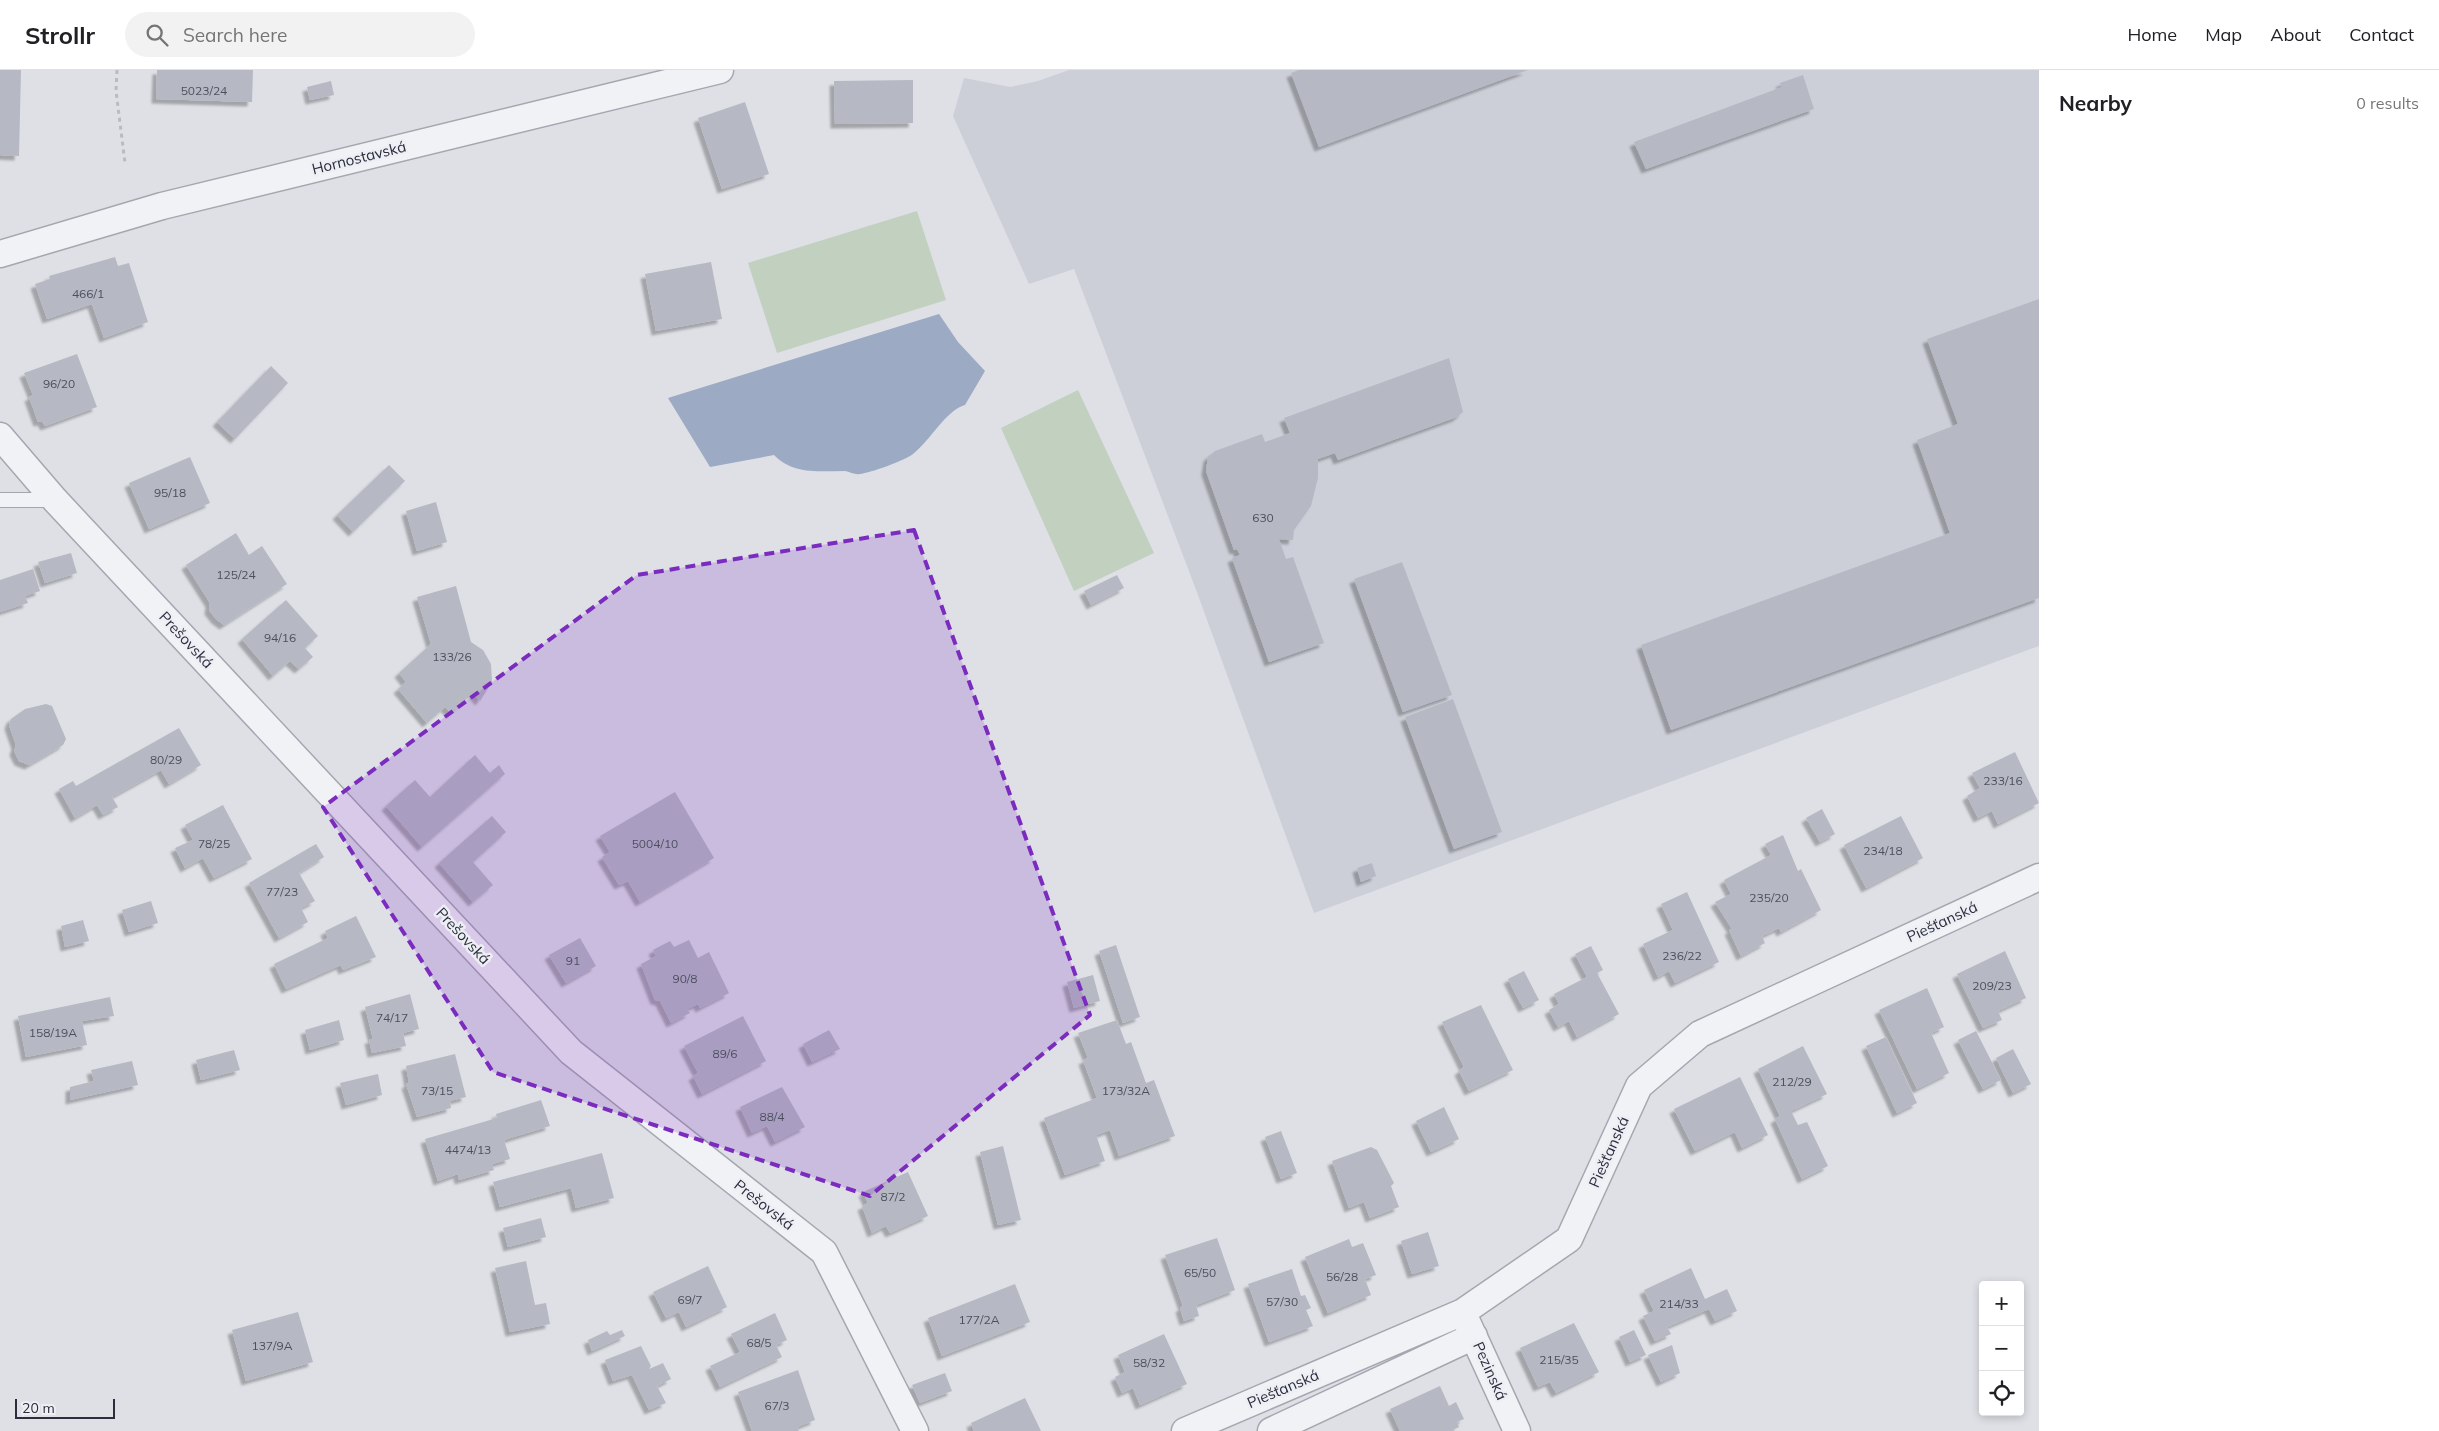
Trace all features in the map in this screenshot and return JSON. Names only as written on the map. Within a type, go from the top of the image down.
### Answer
[{"type":"street","name":"Hornostavská","points":[[0,254],[162,206],[720,70]]},
{"type":"street","name":"Prešovská","points":[[0,436],[55,500],[571,1052],[824,1252],[914,1431]]},
{"type":"street","name":"Piešťanská","points":[[1185,1431],[1463,1312],[1569,1239],[1638,1086],[1700,1034],[2039,878]]},
{"type":"street","name":"Pezinská","points":[[1463,1312],[1517,1431]]},
{"type":"street","points":[[1271,1431],[1474,1336]]},
{"type":"lane","points":[[0,500],[55,500]]},
{"type":"path","points":[[117,70],[116,91],[126,163]]},
{"type":"highlighted area","points":[[914,530],[1090,1015],[870,1196],[493,1072],[323,807],[637,575]]},
{"type":"shaded area","points":[[1069,70],[2039,70],[2039,646],[1314,913],[1195,587],[1074,269],[1029,284],[953,116],[964,78],[1010,87],[1038,81]]},
{"type":"green space","points":[[917,211],[946,300],[777,353],[748,263]]},
{"type":"green space","points":[[1078,390],[1154,553],[1074,591],[1001,428]]},
{"type":"water","points":[[939,314],[958,342],[985,371],[965,405],[951,413],[913,454],[896,463],[872,471],[854,474],[845,471],[798,469],[781,461],[774,455],[710,467],[668,398]]},
{"type":"building","points":[[0,70],[21,70],[19,156],[0,155]]},
{"type":"building","points":[[157,70],[253,70],[252,102],[156,99]]},
{"type":"building","points":[[1299,70],[1528,70],[1319,147],[1291,73]]},
{"type":"building","points":[[1803,75],[1814,109],[1646,169],[1634,142],[1782,87],[1780,83]]},
{"type":"building","points":[[913,80],[913,123],[835,124],[834,81]]},
{"type":"building","points":[[331,81],[334,95],[310,100],[307,87]]},
{"type":"building","points":[[745,102],[769,174],[722,189],[698,118]]},
{"type":"building","points":[[115,257],[118,266],[129,263],[148,322],[104,338],[92,304],[47,319],[35,284],[50,279],[49,276]]},
{"type":"building","points":[[711,262],[722,319],[656,331],[645,274]]},
{"type":"building","points":[[2039,299],[2039,598],[1671,730],[1641,645],[1950,533],[1917,440],[1958,424],[1927,339]]},
{"type":"building","points":[[77,354],[97,407],[45,426],[42,421],[38,422],[29,397],[33,395],[24,373]]},
{"type":"building","points":[[1449,358],[1463,412],[1457,417],[1338,460],[1335,453],[1318,459],[1318,478],[1311,506],[1294,530],[1293,540],[1279,539],[1286,559],[1293,557],[1324,643],[1269,662],[1232,558],[1240,555],[1237,549],[1234,550],[1206,471],[1208,457],[1215,451],[1262,434],[1265,442],[1290,433],[1284,418]]},
{"type":"building","points":[[271,366],[288,383],[235,439],[217,422]]},
{"type":"building","points":[[190,457],[210,503],[149,529],[129,483]]},
{"type":"building","points":[[389,465],[405,481],[353,532],[337,515]]},
{"type":"building","points":[[436,502],[447,542],[417,551],[406,511]]},
{"type":"building","points":[[236,533],[249,555],[262,546],[287,584],[224,625],[209,610],[210,603],[186,565]]},
{"type":"building","points":[[71,553],[77,573],[45,583],[38,562]]},
{"type":"building","points":[[1402,562],[1452,695],[1403,712],[1354,579]]},
{"type":"building","points":[[33,569],[40,591],[25,596],[28,603],[0,612],[0,580]]},
{"type":"building","points":[[1117,575],[1124,588],[1091,605],[1084,591]]},
{"type":"building","points":[[456,586],[471,642],[483,650],[491,664],[492,682],[480,701],[473,693],[451,713],[445,707],[427,723],[398,689],[406,682],[399,673],[431,644],[417,597]]},
{"type":"building","points":[[286,600],[318,636],[305,648],[313,657],[299,669],[290,661],[273,676],[242,639]]},
{"type":"building","points":[[1453,699],[1502,832],[1454,849],[1405,717]]},
{"type":"building","points":[[46,704],[52,706],[66,739],[63,745],[29,765],[19,761],[14,751],[16,745],[9,725],[11,719],[25,709]]},
{"type":"building","points":[[179,728],[201,765],[169,784],[161,770],[112,797],[118,807],[103,815],[97,805],[75,818],[59,789],[73,781],[76,786]]},
{"type":"building","points":[[2015,752],[2039,803],[1998,824],[1992,811],[1978,818],[1967,796],[1980,788],[1972,773]]},
{"type":"building","points":[[475,755],[490,773],[499,765],[505,774],[422,847],[386,806],[415,780],[430,797]]},
{"type":"building","points":[[675,792],[714,858],[640,902],[628,881],[619,885],[602,857],[610,852],[600,836]]},
{"type":"building","points":[[223,805],[252,859],[214,878],[203,858],[185,868],[175,848],[193,840],[185,825]]},
{"type":"building","points":[[1822,809],[1835,834],[1820,842],[1806,818]]},
{"type":"building","points":[[492,816],[506,832],[473,862],[493,885],[473,902],[439,863]]},
{"type":"building","points":[[1901,816],[1923,858],[1866,888],[1844,845]]},
{"type":"building","points":[[1783,835],[1798,871],[1801,869],[1821,910],[1781,932],[1779,928],[1762,936],[1765,943],[1741,956],[1729,930],[1732,929],[1715,902],[1731,894],[1724,880],[1771,855],[1765,844]]},
{"type":"building","points":[[316,844],[324,857],[299,873],[315,901],[301,908],[308,922],[279,938],[249,883]]},
{"type":"building","points":[[1372,863],[1376,876],[1361,882],[1357,868]]},
{"type":"building","points":[[1687,892],[1719,962],[1675,983],[1669,971],[1658,977],[1643,944],[1673,930],[1661,904]]},
{"type":"building","points":[[151,901],[158,923],[129,932],[122,910]]},
{"type":"building","points":[[356,916],[376,957],[343,970],[341,965],[286,989],[274,964],[328,938],[325,931]]},
{"type":"building","points":[[83,920],[89,941],[65,947],[61,926]]},
{"type":"building","points":[[580,938],[596,966],[566,983],[549,955]]},
{"type":"building","points":[[689,940],[698,958],[709,952],[729,993],[700,1008],[698,1004],[687,1009],[690,1013],[671,1023],[660,1001],[655,1000],[641,964],[656,956],[653,950],[670,941],[674,947]]},
{"type":"building","points":[[1116,945],[1140,1017],[1123,1023],[1099,951]]},
{"type":"building","points":[[1591,946],[1603,970],[1597,973],[1619,1014],[1577,1037],[1569,1021],[1558,1027],[1549,1010],[1559,1004],[1554,994],[1587,977],[1575,954]]},
{"type":"building","points":[[2005,951],[2026,998],[1998,1011],[2002,1020],[1983,1028],[1957,974]]},
{"type":"building","points":[[1524,971],[1539,1000],[1523,1008],[1508,979]]},
{"type":"building","points":[[1093,975],[1100,1001],[1074,1008],[1067,982]]},
{"type":"building","points":[[1927,988],[1944,1027],[1931,1033],[1949,1073],[1917,1089],[1879,1010]]},
{"type":"building","points":[[410,994],[419,1029],[403,1033],[406,1046],[372,1053],[369,1039],[373,1039],[365,1007]]},
{"type":"building","points":[[110,997],[114,1016],[82,1021],[87,1045],[26,1057],[18,1016]]},
{"type":"building","points":[[1481,1005],[1513,1070],[1469,1091],[1459,1071],[1464,1067],[1442,1022]]},
{"type":"building","points":[[743,1016],[766,1061],[702,1094],[693,1076],[698,1073],[684,1046]]},
{"type":"building","points":[[339,1020],[344,1040],[310,1050],[305,1030]]},
{"type":"building","points":[[1117,1020],[1126,1044],[1131,1042],[1146,1083],[1154,1080],[1175,1136],[1119,1156],[1110,1130],[1096,1135],[1105,1161],[1065,1175],[1044,1118],[1097,1098],[1083,1060],[1088,1058],[1078,1033]]},
{"type":"building","points":[[829,1030],[840,1049],[812,1062],[803,1044]]},
{"type":"building","points":[[1976,1031],[2001,1080],[1983,1089],[1958,1040]]},
{"type":"building","points":[[1886,1037],[1917,1103],[1897,1113],[1866,1046]]},
{"type":"building","points":[[1803,1046],[1827,1094],[1791,1111],[1798,1125],[1807,1122],[1828,1166],[1802,1179],[1775,1119],[1780,1116],[1758,1069]]},
{"type":"building","points":[[2013,1049],[2031,1084],[2013,1093],[1996,1058]]},
{"type":"building","points":[[234,1050],[240,1070],[201,1080],[196,1060]]},
{"type":"building","points":[[455,1054],[466,1097],[450,1101],[451,1108],[417,1117],[406,1084],[409,1083],[406,1066]]},
{"type":"building","points":[[132,1061],[138,1085],[70,1100],[70,1087],[94,1081],[91,1070]]},
{"type":"building","points":[[378,1074],[382,1095],[346,1105],[340,1083]]},
{"type":"building","points":[[1740,1077],[1768,1135],[1742,1148],[1735,1132],[1695,1151],[1674,1109]]},
{"type":"building","points":[[782,1087],[805,1127],[775,1142],[767,1126],[752,1133],[740,1107]]},
{"type":"building","points":[[541,1100],[550,1126],[504,1140],[510,1159],[492,1164],[494,1170],[459,1180],[458,1174],[438,1181],[425,1139],[497,1118],[496,1114]]},
{"type":"building","points":[[1444,1107],[1459,1139],[1431,1152],[1416,1121]]},
{"type":"building","points":[[1281,1131],[1297,1173],[1281,1179],[1265,1137]]},
{"type":"building","points":[[1003,1146],[1021,1220],[998,1225],[980,1152]]},
{"type":"building","points":[[1371,1147],[1377,1150],[1394,1183],[1391,1186],[1399,1207],[1370,1218],[1364,1202],[1349,1208],[1332,1161]]},
{"type":"building","points":[[602,1153],[614,1198],[576,1208],[571,1188],[500,1207],[493,1182]]},
{"type":"building","points":[[908,1172],[928,1216],[890,1233],[886,1226],[872,1233],[862,1206],[868,1203],[863,1192]]},
{"type":"building","points":[[541,1218],[546,1237],[508,1247],[503,1228]]},
{"type":"building","points":[[1428,1232],[1439,1266],[1412,1274],[1401,1241]]},
{"type":"building","points":[[1217,1238],[1235,1290],[1196,1305],[1199,1316],[1184,1321],[1180,1308],[1183,1306],[1165,1255]]},
{"type":"building","points":[[1349,1239],[1352,1247],[1363,1243],[1376,1275],[1365,1279],[1371,1295],[1328,1313],[1305,1257]]},
{"type":"building","points":[[526,1261],[535,1305],[546,1303],[550,1324],[510,1332],[495,1268]]},
{"type":"building","points":[[708,1266],[727,1307],[686,1327],[679,1312],[666,1318],[653,1292]]},
{"type":"building","points":[[1691,1268],[1705,1299],[1727,1289],[1737,1311],[1715,1321],[1709,1309],[1667,1327],[1671,1334],[1655,1341],[1643,1316],[1654,1311],[1644,1290]]},
{"type":"building","points":[[1292,1269],[1301,1296],[1305,1295],[1311,1308],[1306,1310],[1313,1326],[1269,1342],[1248,1284]]},
{"type":"building","points":[[1015,1284],[1030,1322],[942,1356],[928,1318]]},
{"type":"building","points":[[298,1312],[313,1362],[246,1381],[232,1330]]},
{"type":"building","points":[[775,1313],[787,1340],[776,1345],[782,1357],[720,1387],[710,1366],[740,1352],[731,1334]]},
{"type":"building","points":[[1574,1323],[1599,1372],[1556,1393],[1550,1382],[1538,1387],[1520,1348]]},
{"type":"building","points":[[622,1330],[625,1336],[592,1351],[588,1340],[607,1331],[610,1335]]},
{"type":"building","points":[[1634,1330],[1646,1355],[1630,1362],[1619,1337]]},
{"type":"building","points":[[1164,1334],[1187,1384],[1140,1405],[1133,1388],[1122,1393],[1115,1377],[1125,1372],[1118,1355]]},
{"type":"building","points":[[1672,1345],[1680,1373],[1661,1382],[1648,1355]]},
{"type":"building","points":[[641,1346],[651,1366],[649,1369],[663,1363],[671,1379],[657,1386],[666,1403],[649,1410],[632,1375],[613,1381],[605,1360]]},
{"type":"building","points":[[798,1370],[815,1420],[797,1427],[799,1431],[752,1431],[738,1392]]},
{"type":"building","points":[[945,1373],[952,1391],[920,1403],[912,1385]]},
{"type":"building","points":[[1440,1386],[1449,1406],[1456,1402],[1464,1419],[1457,1422],[1459,1427],[1451,1431],[1400,1431],[1390,1409]]},
{"type":"building","points":[[1025,1398],[1041,1431],[974,1431],[971,1423]]}]
